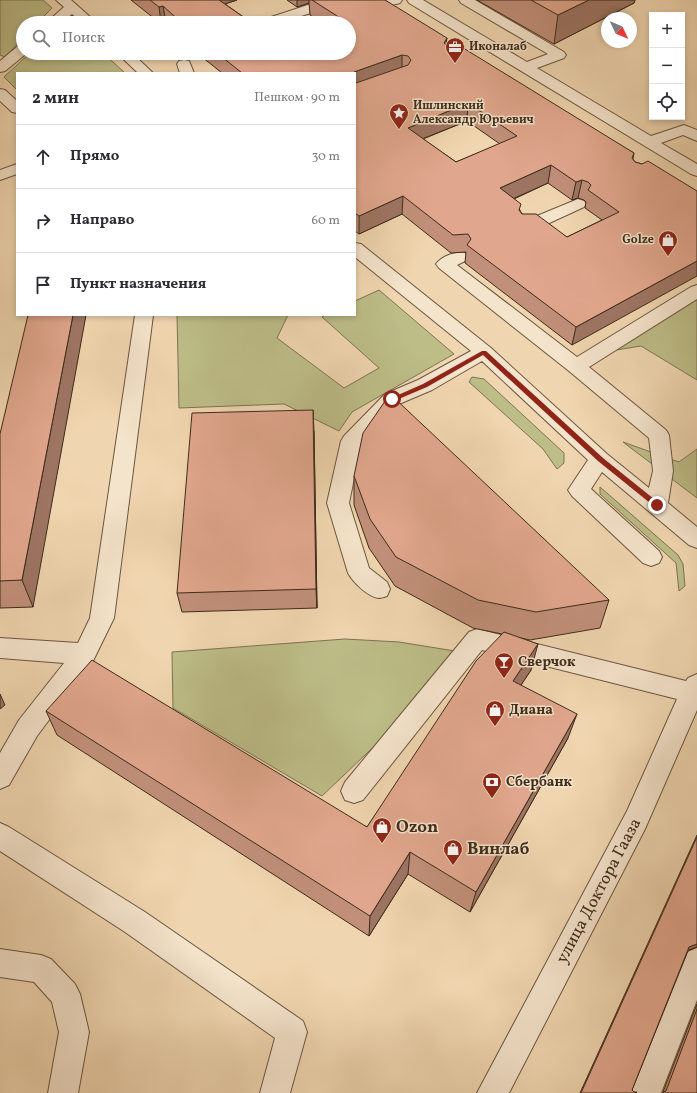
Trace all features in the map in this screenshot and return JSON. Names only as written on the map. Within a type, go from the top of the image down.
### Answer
[{"type":"street","points":[[288,16],[336,0]]},
{"type":"street","points":[[369,7],[395,0]]},
{"type":"street","points":[[414,0],[697,170]]},
{"type":"street","points":[[466,0],[559,55],[526,68]]},
{"type":"street","points":[[59,16],[68,4],[82,16]]},
{"type":"street","points":[[474,50],[487,45]]},
{"type":"street","points":[[0,68],[16,55]]},
{"type":"street","points":[[132,60],[145,72]]},
{"type":"street","points":[[0,93],[16,108]]},
{"type":"street","points":[[649,142],[684,130],[697,136]]},
{"type":"street","points":[[656,167],[676,158]]},
{"type":"street","points":[[0,175],[16,169]]},
{"type":"street","points":[[526,228],[578,204]]},
{"type":"street","points":[[356,249],[484,352],[600,459],[697,539]]},
{"type":"street","points":[[459,257],[445,264],[576,366],[659,435],[663,471],[657,505]]},
{"type":"street","points":[[576,366],[697,291]]},
{"type":"street","points":[[0,777],[28,728],[85,654],[102,618],[144,316]]},
{"type":"street","points":[[379,589],[359,573],[338,503],[351,441],[392,399],[425,385],[484,352]]},
{"type":"street","points":[[600,459],[579,490],[651,557]]},
{"type":"street","points":[[354,791],[477,639],[652,682],[694,689]]},
{"type":"street","points":[[0,648],[85,654]]},
{"type":"street","name":"улица Доктора Гааза","points":[[492,1093],[636,820],[694,689]]},
{"type":"street","points":[[0,836],[135,922],[292,1032],[275,1093]]},
{"type":"street","points":[[646,1093],[697,962]]},
{"type":"street","points":[[0,963],[41,969],[65,994],[74,1032],[63,1093]]},
{"type":"green space","points":[[0,0],[43,0],[52,8],[44,16],[16,16],[16,45],[5,57],[0,55]]},
{"type":"green space","points":[[22,60],[111,60],[124,72],[16,72],[16,89],[4,77]]},
{"type":"green space","points":[[379,290],[454,354],[352,412],[339,431],[284,404],[179,408],[177,316],[288,316],[277,338],[344,388],[379,368],[322,317],[356,316],[356,301]]},
{"type":"green space","points":[[697,296],[697,380],[641,346],[585,355]]},
{"type":"green space","points":[[472,377],[484,379],[564,453],[564,463],[557,469],[543,449],[469,382]]},
{"type":"green space","points":[[623,442],[679,462],[697,449],[697,498]]},
{"type":"green space","points":[[600,487],[678,555],[683,564],[685,586],[679,591],[676,563],[600,494]]},
{"type":"green space","points":[[345,639],[399,642],[455,651],[386,735],[322,796],[173,708],[172,652]]},
{"type":"building","points":[[150,0],[219,0],[242,16],[174,16],[163,6],[159,7]]},
{"type":"building","points":[[312,0],[385,0],[447,38],[444,43],[447,46],[460,46],[634,153],[632,158],[635,162],[642,164],[648,161],[697,191],[697,261],[576,327],[467,245],[471,239],[468,234],[453,235],[403,196],[359,216],[356,214],[356,83],[408,65],[411,60],[408,56],[402,55],[354,72],[241,72],[226,60],[356,60],[356,16],[337,16]],"holes":[[[468,103],[517,136],[456,162],[408,128]],[[551,165],[576,182],[582,180],[588,182],[591,185],[588,190],[619,212],[567,237],[536,214],[522,214],[519,210],[521,204],[500,188]]]},
{"type":"building","points":[[531,0],[589,0],[558,15]]},
{"type":"building","points":[[28,316],[73,316],[22,580],[0,581],[0,434]]},
{"type":"building","points":[[390,394],[609,600],[536,612],[478,600],[396,557],[370,519],[354,476],[363,433]]},
{"type":"building","points":[[313,410],[316,589],[177,593],[192,413]]},
{"type":"building","points":[[504,632],[538,644],[513,681],[577,714],[476,892],[410,852],[370,916],[46,711],[92,660],[367,827],[476,661]]},
{"type":"building","points":[[697,837],[697,944],[689,947],[632,1090],[637,1092],[581,1093]]},
{"type":"building","points":[[697,1009],[697,1093],[664,1093],[663,1092],[666,1091]]},
{"type":"place","name":"Иконалаб","points":[[455,64]]},
{"type":"place","name":"Ишлинский Александр Юрьевич","points":[[399,130]]},
{"type":"place","name":"Golze","points":[[668,257]]},
{"type":"place","name":"Сверчок","points":[[504,679]]},
{"type":"place","name":"Диана","points":[[495,727]]},
{"type":"place","name":"Сбербанк","points":[[492,799]]},
{"type":"place","name":"Ozon","points":[[382,844]]},
{"type":"place","name":"Винлаб","points":[[453,866]]},
{"type":"route","points":[[392,399],[425,385],[484,352],[600,459],[657,505]]}]
